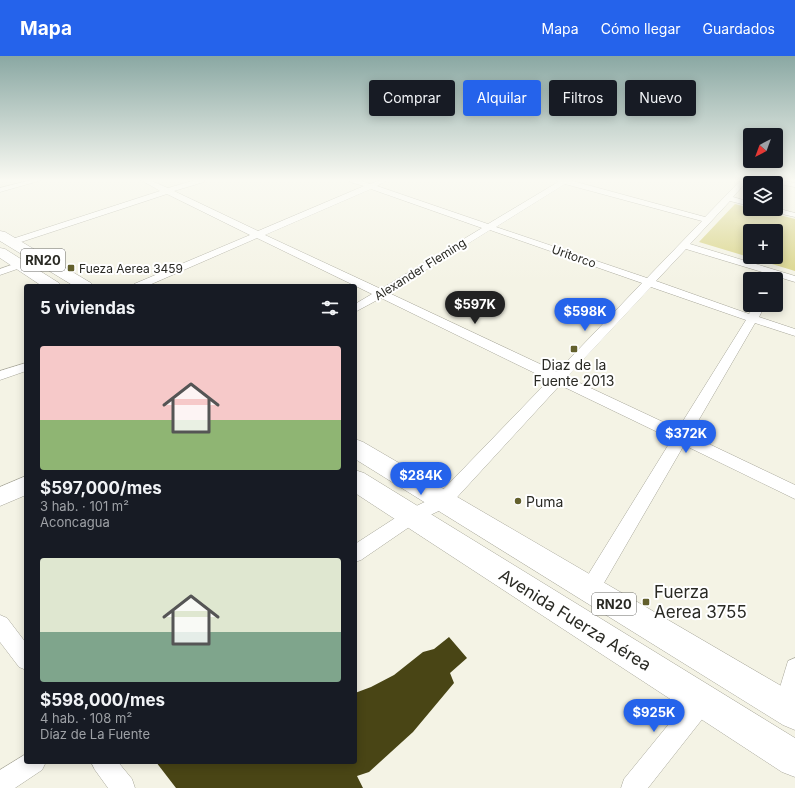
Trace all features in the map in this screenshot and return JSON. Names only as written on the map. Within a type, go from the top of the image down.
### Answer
[{"type":"main road","name":"RN20","points":[[4,243],[20,265],[50,284]]},
{"type":"main road","name":"RN20","points":[[4,243],[81,284]]},
{"type":"main road","name":"RN20","points":[[357,449],[790,710]]},
{"type":"main road","name":"Avenida Fuerza Aérea","points":[[357,481],[795,759]]},
{"type":"main road","points":[[0,497],[24,486]]},
{"type":"street","points":[[4,243],[94,214]]},
{"type":"street","points":[[216,214],[795,492]]},
{"type":"street","points":[[143,284],[305,214]]},
{"type":"street","name":"Uritorco","points":[[452,214],[795,333]]},
{"type":"street","name":"Alexander Fleming","points":[[357,308],[509,214]]},
{"type":"street","points":[[686,214],[707,220]]},
{"type":"street","points":[[357,553],[412,516],[443,501],[713,214]]},
{"type":"street","points":[[683,245],[765,272]]},
{"type":"street","points":[[0,272],[20,265]]},
{"type":"street","points":[[783,277],[795,279]]},
{"type":"street","points":[[590,589],[756,312]]},
{"type":"street","points":[[0,376],[24,368]]},
{"type":"street","points":[[0,625],[24,657]]},
{"type":"street","points":[[790,710],[795,668]]},
{"type":"street","points":[[633,788],[703,700]]},
{"type":"street","points":[[0,784],[31,764]]},
{"type":"street","points":[[105,764],[123,788]]},
{"type":"shaded area","points":[[725,214],[743,214],[743,216],[783,216],[795,219],[795,271],[772,264],[783,264],[783,224],[743,224],[743,255],[699,242]]},
{"type":"building","points":[[449,637],[467,658],[450,673],[454,683],[413,732],[369,772],[357,776],[363,788],[176,788],[158,764],[357,764],[357,692],[394,675],[423,652],[434,649]]},
{"type":"place","name":"Fueza Aerea 3459","points":[[71,268]]},
{"type":"place","name":"Diaz de la Fuente 2013","points":[[574,349]]},
{"type":"place","name":"Puma","points":[[518,501]]},
{"type":"place","name":"Fuerza Aerea 3755","points":[[646,602]]}]
